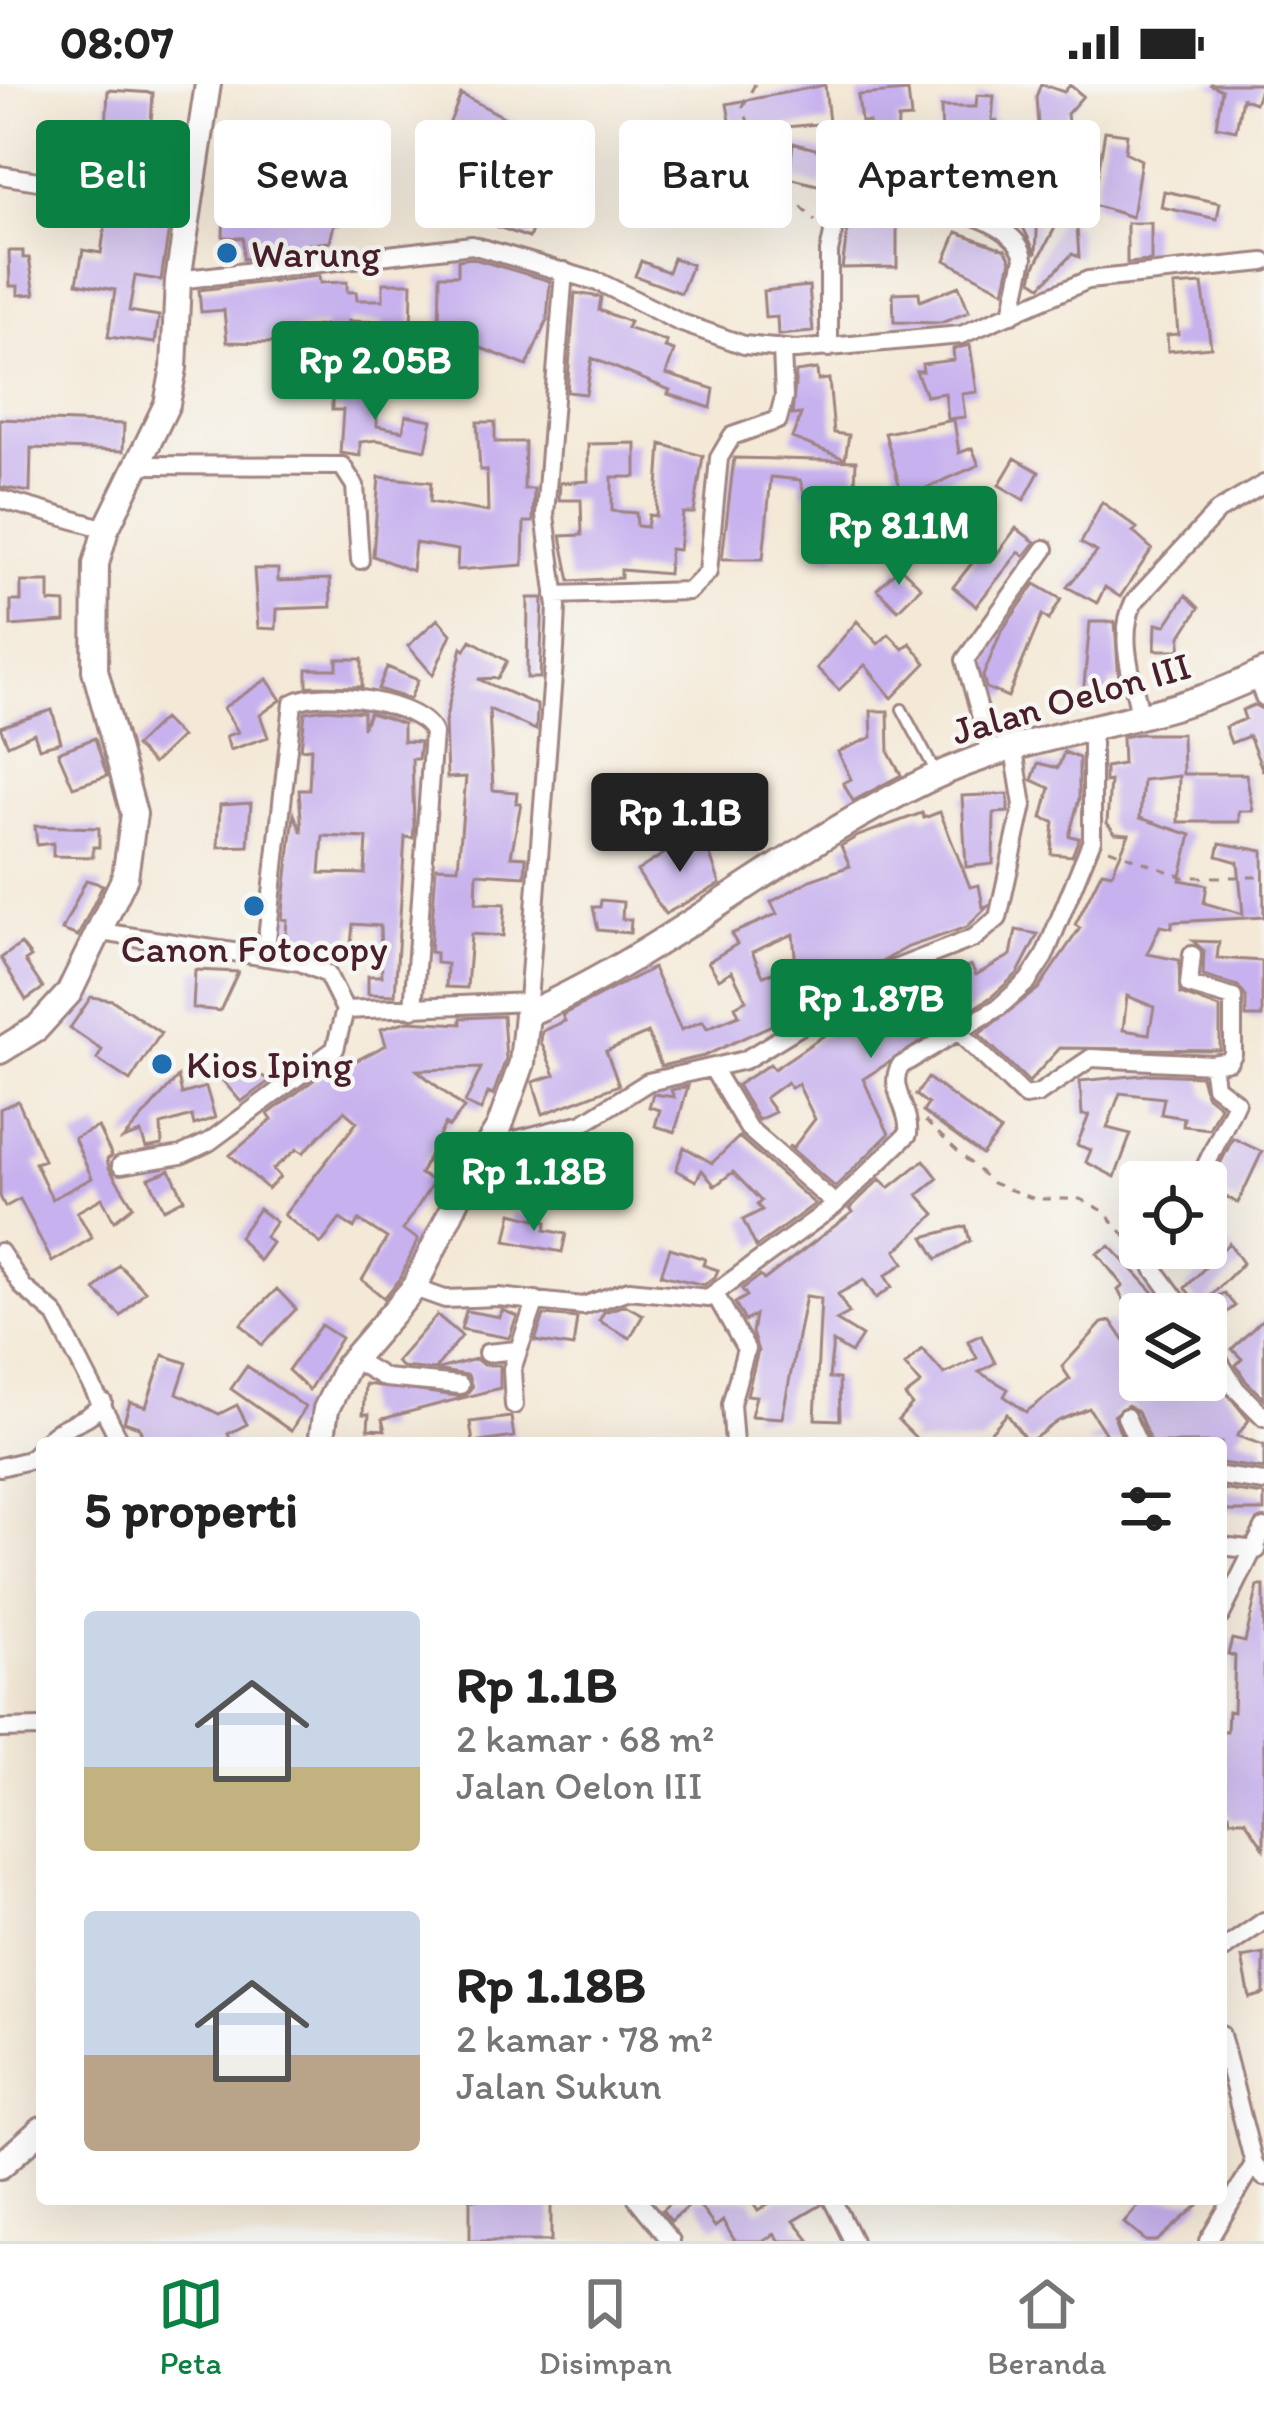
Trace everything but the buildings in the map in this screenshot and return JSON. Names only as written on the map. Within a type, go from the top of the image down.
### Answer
[{"type":"street","points":[[0,1051],[54,1013],[101,932],[125,878],[134,814],[94,670],[96,564],[106,529],[167,404],[174,368],[178,280],[208,84]]},
{"type":"street","points":[[0,175],[191,205]]},
{"type":"street","points":[[829,348],[831,231],[838,210],[847,204],[911,200],[943,206],[1001,230],[1023,250],[1012,314]]},
{"type":"street","points":[[178,280],[456,244],[488,248],[564,271],[679,322],[744,345],[782,350],[961,335],[1088,280],[1264,262]]},
{"type":"street","points":[[322,1437],[326,1408],[353,1359],[414,1288],[515,1088],[528,1008],[546,797],[556,595],[545,515],[547,454],[564,271]]},
{"type":"street","points":[[556,595],[689,591],[700,584],[708,572],[719,458],[732,436],[778,420],[782,350]]},
{"type":"street","points":[[140,465],[342,466],[356,486],[360,560]]},
{"type":"street","points":[[1140,714],[1127,650],[1128,614],[1134,602],[1218,511],[1264,484]]},
{"type":"street","points":[[0,499],[106,529]]},
{"type":"street","points":[[486,1148],[583,1123],[647,1082],[714,1071],[759,1054],[894,969],[992,926],[1023,805],[965,659],[1045,549]]},
{"type":"street","name":"Jalan Oelon III","points":[[528,1008],[614,973],[802,851],[938,776],[1002,748],[1261,682]]},
{"type":"street","points":[[265,957],[293,703],[309,697],[353,698],[422,717],[433,733],[413,1010]]},
{"type":"street","points":[[414,1288],[445,1299],[589,1306],[629,1290],[687,1299],[715,1294],[836,1204],[904,1139],[909,1124],[895,1084],[896,1070],[1028,982],[1078,883],[1092,840],[1092,724]]},
{"type":"street","points":[[101,932],[300,962],[327,974],[346,1010],[335,1049],[209,1142],[182,1155],[122,1165]]},
{"type":"street","points":[[959,1032],[1025,1096],[1038,1094],[1091,1058],[1212,1064],[1232,1058],[1233,998],[1189,985],[1192,955]]},
{"type":"street","points":[[346,1010],[528,1008]]},
{"type":"street","points":[[1208,1161],[1236,1102],[1215,1086],[1212,1064]]},
{"type":"street","points":[[714,1071],[748,1128],[836,1204]]},
{"type":"street","points":[[0,1252],[23,1287],[55,1314],[118,1437]]},
{"type":"street","points":[[1154,1269],[1172,1293]]},
{"type":"street","points":[[715,1294],[746,1349],[731,1404],[734,1437]]},
{"type":"street","points":[[514,1406],[517,1350],[536,1300]]},
{"type":"street","points":[[487,1353],[517,1350]]},
{"type":"street","points":[[353,1359],[385,1378],[460,1385]]},
{"type":"street","points":[[1227,1374],[1264,1417]]},
{"type":"street","points":[[50,1437],[94,1414],[103,1402]]},
{"type":"street","points":[[1126,1417],[1135,1437]]},
{"type":"street","points":[[0,1467],[29,1460],[36,1453]]},
{"type":"street","points":[[1227,1477],[1264,1482]]},
{"type":"street","points":[[1227,1604],[1264,1528]]},
{"type":"street","points":[[1227,1547],[1257,1550]]},
{"type":"street","points":[[0,1729],[36,1728]]},
{"type":"street","points":[[1227,1947],[1264,1922]]},
{"type":"street","points":[[1208,2241],[1259,2171],[1227,2057]]},
{"type":"street","points":[[0,2166],[36,2134]]},
{"type":"street","points":[[642,2205],[671,2241]]},
{"type":"street","points":[[835,2205],[853,2241]]},
{"type":"lane","points":[[902,709],[938,776]]},
{"type":"path","points":[[754,84],[743,106],[763,167],[800,212],[831,231]]},
{"type":"path","points":[[1092,840],[1149,868],[1183,877],[1264,877]]},
{"type":"path","points":[[905,1106],[992,1183],[1035,1199],[1081,1198],[1104,1210],[1119,1228]]},
{"type":"place","name":"Warung","points":[[227,253]]},
{"type":"place","name":"Canon Fotocopy","points":[[254,906]]},
{"type":"place","name":"Kios Iping","points":[[162,1064]]}]
